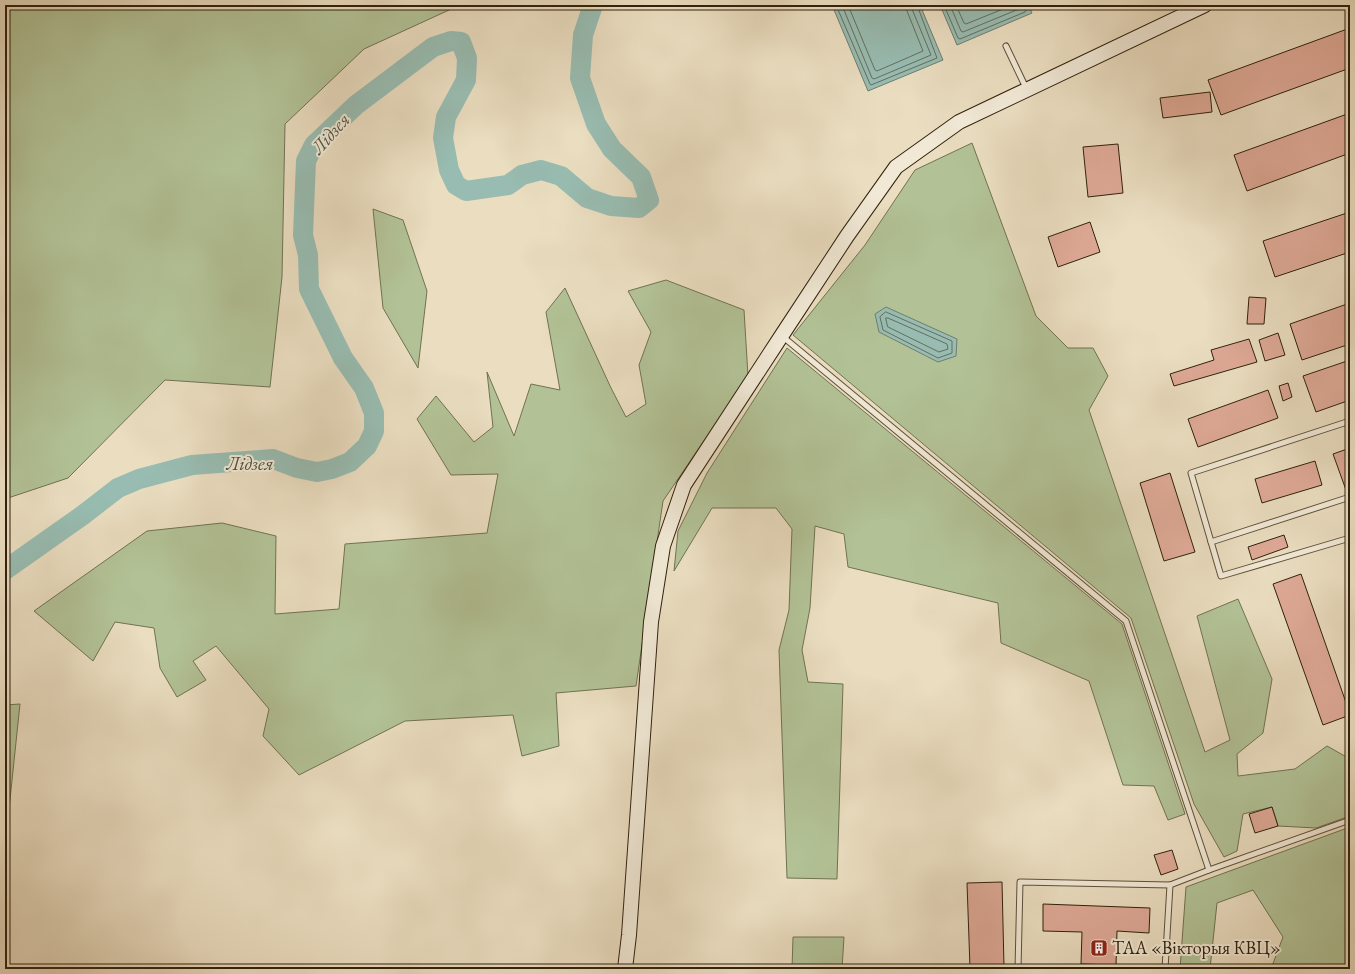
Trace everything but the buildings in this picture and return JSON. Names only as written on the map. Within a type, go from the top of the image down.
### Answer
[{"type":"street","points":[[625,969],[629,935],[651,622],[663,546],[684,485],[847,236],[896,167],[959,122],[1205,5]]},
{"type":"lane","points":[[1006,46],[1028,90]]},
{"type":"lane","points":[[782,335],[1126,621],[1209,870]]},
{"type":"lane","points":[[1350,421],[1191,473],[1221,576],[1350,538]]},
{"type":"lane","points":[[1211,542],[1350,497]]},
{"type":"lane","points":[[1018,969],[1020,882],[1170,885],[1350,820]]},
{"type":"lane","points":[[1165,969],[1170,885]]},
{"type":"green space","points":[[5,5],[460,5],[364,49],[285,124],[282,277],[270,387],[165,380],[68,478],[5,499]]},
{"type":"green space","points":[[972,143],[1036,316],[1068,348],[1093,348],[1108,376],[1089,410],[1205,752],[1230,740],[1197,616],[1238,599],[1272,679],[1263,733],[1237,754],[1238,776],[1295,769],[1327,746],[1350,759],[1350,816],[1316,828],[1278,826],[1272,807],[1243,814],[1237,851],[1224,857],[1194,804],[1131,618],[793,335],[865,245],[915,170]]},
{"type":"green space","points":[[373,209],[403,220],[427,291],[418,368],[383,308]]},
{"type":"green space","points":[[666,280],[744,310],[748,376],[663,501],[636,686],[556,693],[559,746],[522,756],[513,715],[405,721],[299,775],[263,736],[269,709],[216,646],[193,661],[206,680],[177,697],[160,668],[154,628],[115,622],[93,661],[34,611],[147,531],[222,523],[276,536],[275,614],[339,609],[345,544],[487,533],[498,474],[451,475],[417,419],[436,396],[474,442],[493,427],[487,372],[514,436],[531,384],[560,390],[546,312],[565,288],[626,417],[646,404],[639,365],[651,332],[628,291]]},
{"type":"green space","points":[[787,348],[1122,624],[1185,814],[1168,820],[1154,786],[1123,785],[1089,681],[1001,643],[998,603],[848,567],[844,534],[815,526],[810,608],[802,650],[808,682],[843,684],[837,879],[787,878],[779,650],[789,610],[792,529],[776,508],[712,508],[674,571],[678,531],[707,473]]},
{"type":"green space","points":[[20,704],[7,828],[5,830],[5,705]]},
{"type":"green space","points":[[1350,827],[1350,969],[1271,969],[1283,937],[1253,890],[1217,903],[1210,969],[1180,969],[1186,887]]},
{"type":"green space","points":[[793,937],[844,937],[842,969],[792,969]]},
{"type":"water","points":[[832,5],[920,5],[943,60],[868,91]]},
{"type":"water","points":[[940,5],[1028,5],[1032,13],[957,45]]},
{"type":"water","points":[[886,307],[957,339],[956,356],[938,362],[879,332],[875,314]]},
{"type":"waterway","name":"Лідзея","points":[[5,570],[83,515],[118,488],[139,479],[192,465],[273,459],[297,468],[317,472],[332,469],[350,462],[367,446],[374,431],[374,413],[364,388],[343,358],[309,289],[308,255],[303,235],[306,161],[314,145],[356,105],[433,47],[451,41],[461,42],[467,58],[466,80],[446,117],[443,138],[449,170],[456,185],[466,191],[508,185],[522,175],[541,170],[561,176],[587,198],[611,206],[639,208],[649,200],[641,177],[612,149],[596,124],[580,78],[583,35],[593,5]]},
{"type":"place","name":"ТАА «Вікторыя КВЦ»","points":[[1099,948]]}]
